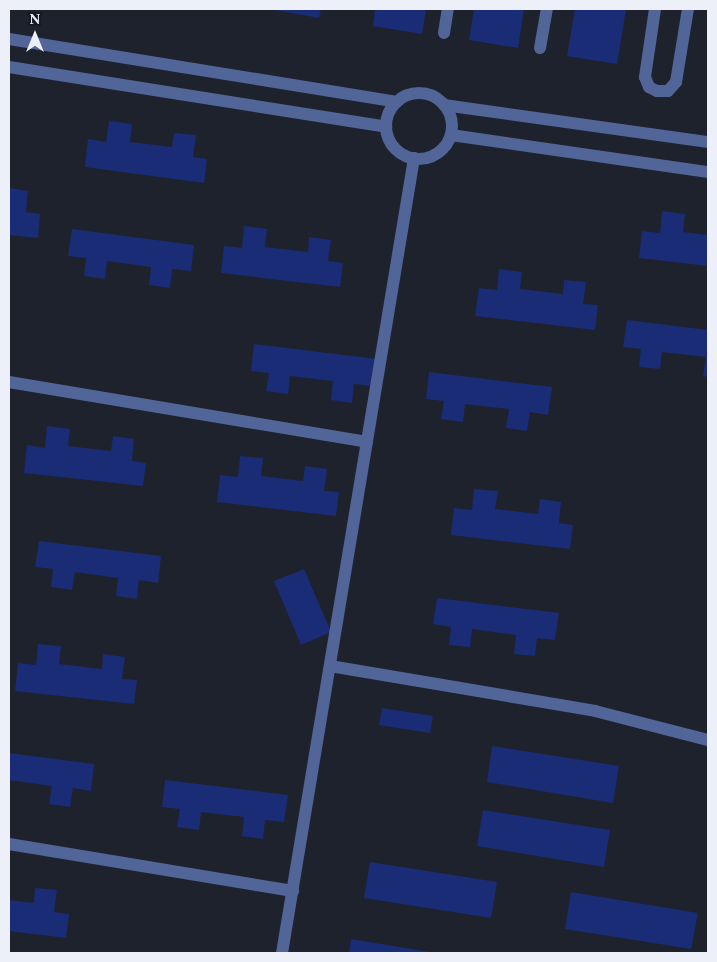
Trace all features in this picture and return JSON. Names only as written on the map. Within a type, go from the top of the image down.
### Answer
[{"type":"street","points":[[444,33],[448,9]]},
{"type":"street","points":[[540,48],[546,9]]},
{"type":"street","points":[[656,9],[646,77],[649,87],[657,91],[668,91],[676,82],[688,9]]},
{"type":"street","points":[[9,39],[396,102],[416,93],[426,94],[444,105],[708,142]]},
{"type":"street","points":[[9,68],[386,127]]},
{"type":"street","points":[[396,102],[386,127],[397,151],[414,158],[433,156],[451,135],[452,124],[444,105]]},
{"type":"street","points":[[451,135],[708,172]]},
{"type":"street","points":[[282,953],[414,158]]},
{"type":"street","points":[[9,382],[367,442]]},
{"type":"street","points":[[330,666],[596,711],[708,740]]},
{"type":"street","points":[[9,844],[293,891]]},
{"type":"building","points":[[270,9],[321,9],[319,18]]},
{"type":"building","points":[[375,9],[426,9],[422,34],[373,26]]},
{"type":"building","points":[[474,9],[524,9],[518,48],[469,40]]},
{"type":"building","points":[[575,9],[626,9],[617,64],[567,56]]},
{"type":"building","points":[[109,121],[132,124],[130,142],[172,147],[174,133],[196,135],[193,157],[207,159],[204,183],[85,167],[88,139],[106,142]]},
{"type":"building","points":[[9,188],[28,191],[26,212],[40,214],[38,238],[9,235]]},
{"type":"building","points":[[662,211],[685,214],[683,232],[708,235],[708,266],[639,258],[642,231],[660,233]]},
{"type":"building","points":[[244,226],[267,229],[265,247],[308,252],[309,237],[331,240],[328,261],[343,263],[340,287],[221,273],[224,246],[242,248]]},
{"type":"building","points":[[72,229],[194,245],[191,271],[172,269],[170,288],[149,285],[151,267],[107,261],[105,279],[84,276],[86,258],[68,256]]},
{"type":"building","points":[[499,269],[522,272],[520,289],[563,294],[564,280],[586,282],[583,304],[598,305],[595,330],[475,316],[479,288],[497,290]]},
{"type":"building","points":[[627,320],[708,330],[708,377],[703,376],[706,357],[662,352],[660,369],[639,367],[641,349],[623,347]]},
{"type":"building","points":[[254,344],[377,359],[373,386],[354,384],[352,403],[331,400],[333,381],[290,376],[288,394],[266,391],[269,373],[251,371]]},
{"type":"building","points":[[429,372],[552,387],[548,415],[530,412],[527,431],[506,428],[509,409],[465,404],[463,422],[441,419],[444,401],[426,399]]},
{"type":"building","points":[[47,426],[70,429],[68,446],[111,451],[113,436],[134,439],[132,461],[146,463],[143,486],[24,473],[27,445],[45,448]]},
{"type":"building","points":[[240,456],[263,458],[261,476],[303,481],[305,466],[327,469],[324,491],[339,492],[336,516],[217,502],[220,475],[238,477]]},
{"type":"building","points":[[474,489],[498,491],[495,509],[538,514],[540,499],[561,502],[559,523],[573,525],[570,549],[451,535],[454,508],[472,510]]},
{"type":"building","points":[[39,541],[161,556],[158,583],[139,580],[137,599],[116,596],[118,578],[75,572],[72,590],[51,587],[53,569],[35,567]]},
{"type":"building","points":[[304,569],[331,632],[301,645],[274,581]]},
{"type":"building","points":[[437,598],[559,613],[555,640],[537,638],[535,656],[514,654],[516,635],[472,629],[470,647],[449,645],[451,627],[433,624]]},
{"type":"building","points":[[38,644],[61,646],[59,664],[102,669],[103,654],[125,657],[122,679],[137,680],[134,704],[15,691],[18,663],[36,665]]},
{"type":"building","points":[[382,708],[433,716],[430,733],[379,725]]},
{"type":"building","points":[[492,746],[619,766],[613,803],[487,782]]},
{"type":"building","points":[[9,753],[94,764],[91,791],[73,788],[70,807],[49,804],[52,786],[9,780]]},
{"type":"building","points":[[165,780],[288,795],[284,822],[265,820],[263,839],[242,836],[244,817],[201,812],[199,830],[177,827],[180,809],[162,807]]},
{"type":"building","points":[[483,810],[610,830],[604,867],[477,846]]},
{"type":"building","points":[[370,862],[497,882],[491,918],[364,898]]},
{"type":"building","points":[[35,888],[57,890],[54,912],[69,914],[66,938],[9,931],[9,900],[34,903]]},
{"type":"building","points":[[571,892],[698,913],[691,949],[565,929]]},
{"type":"building","points":[[351,939],[430,952],[430,953],[349,953]]}]
